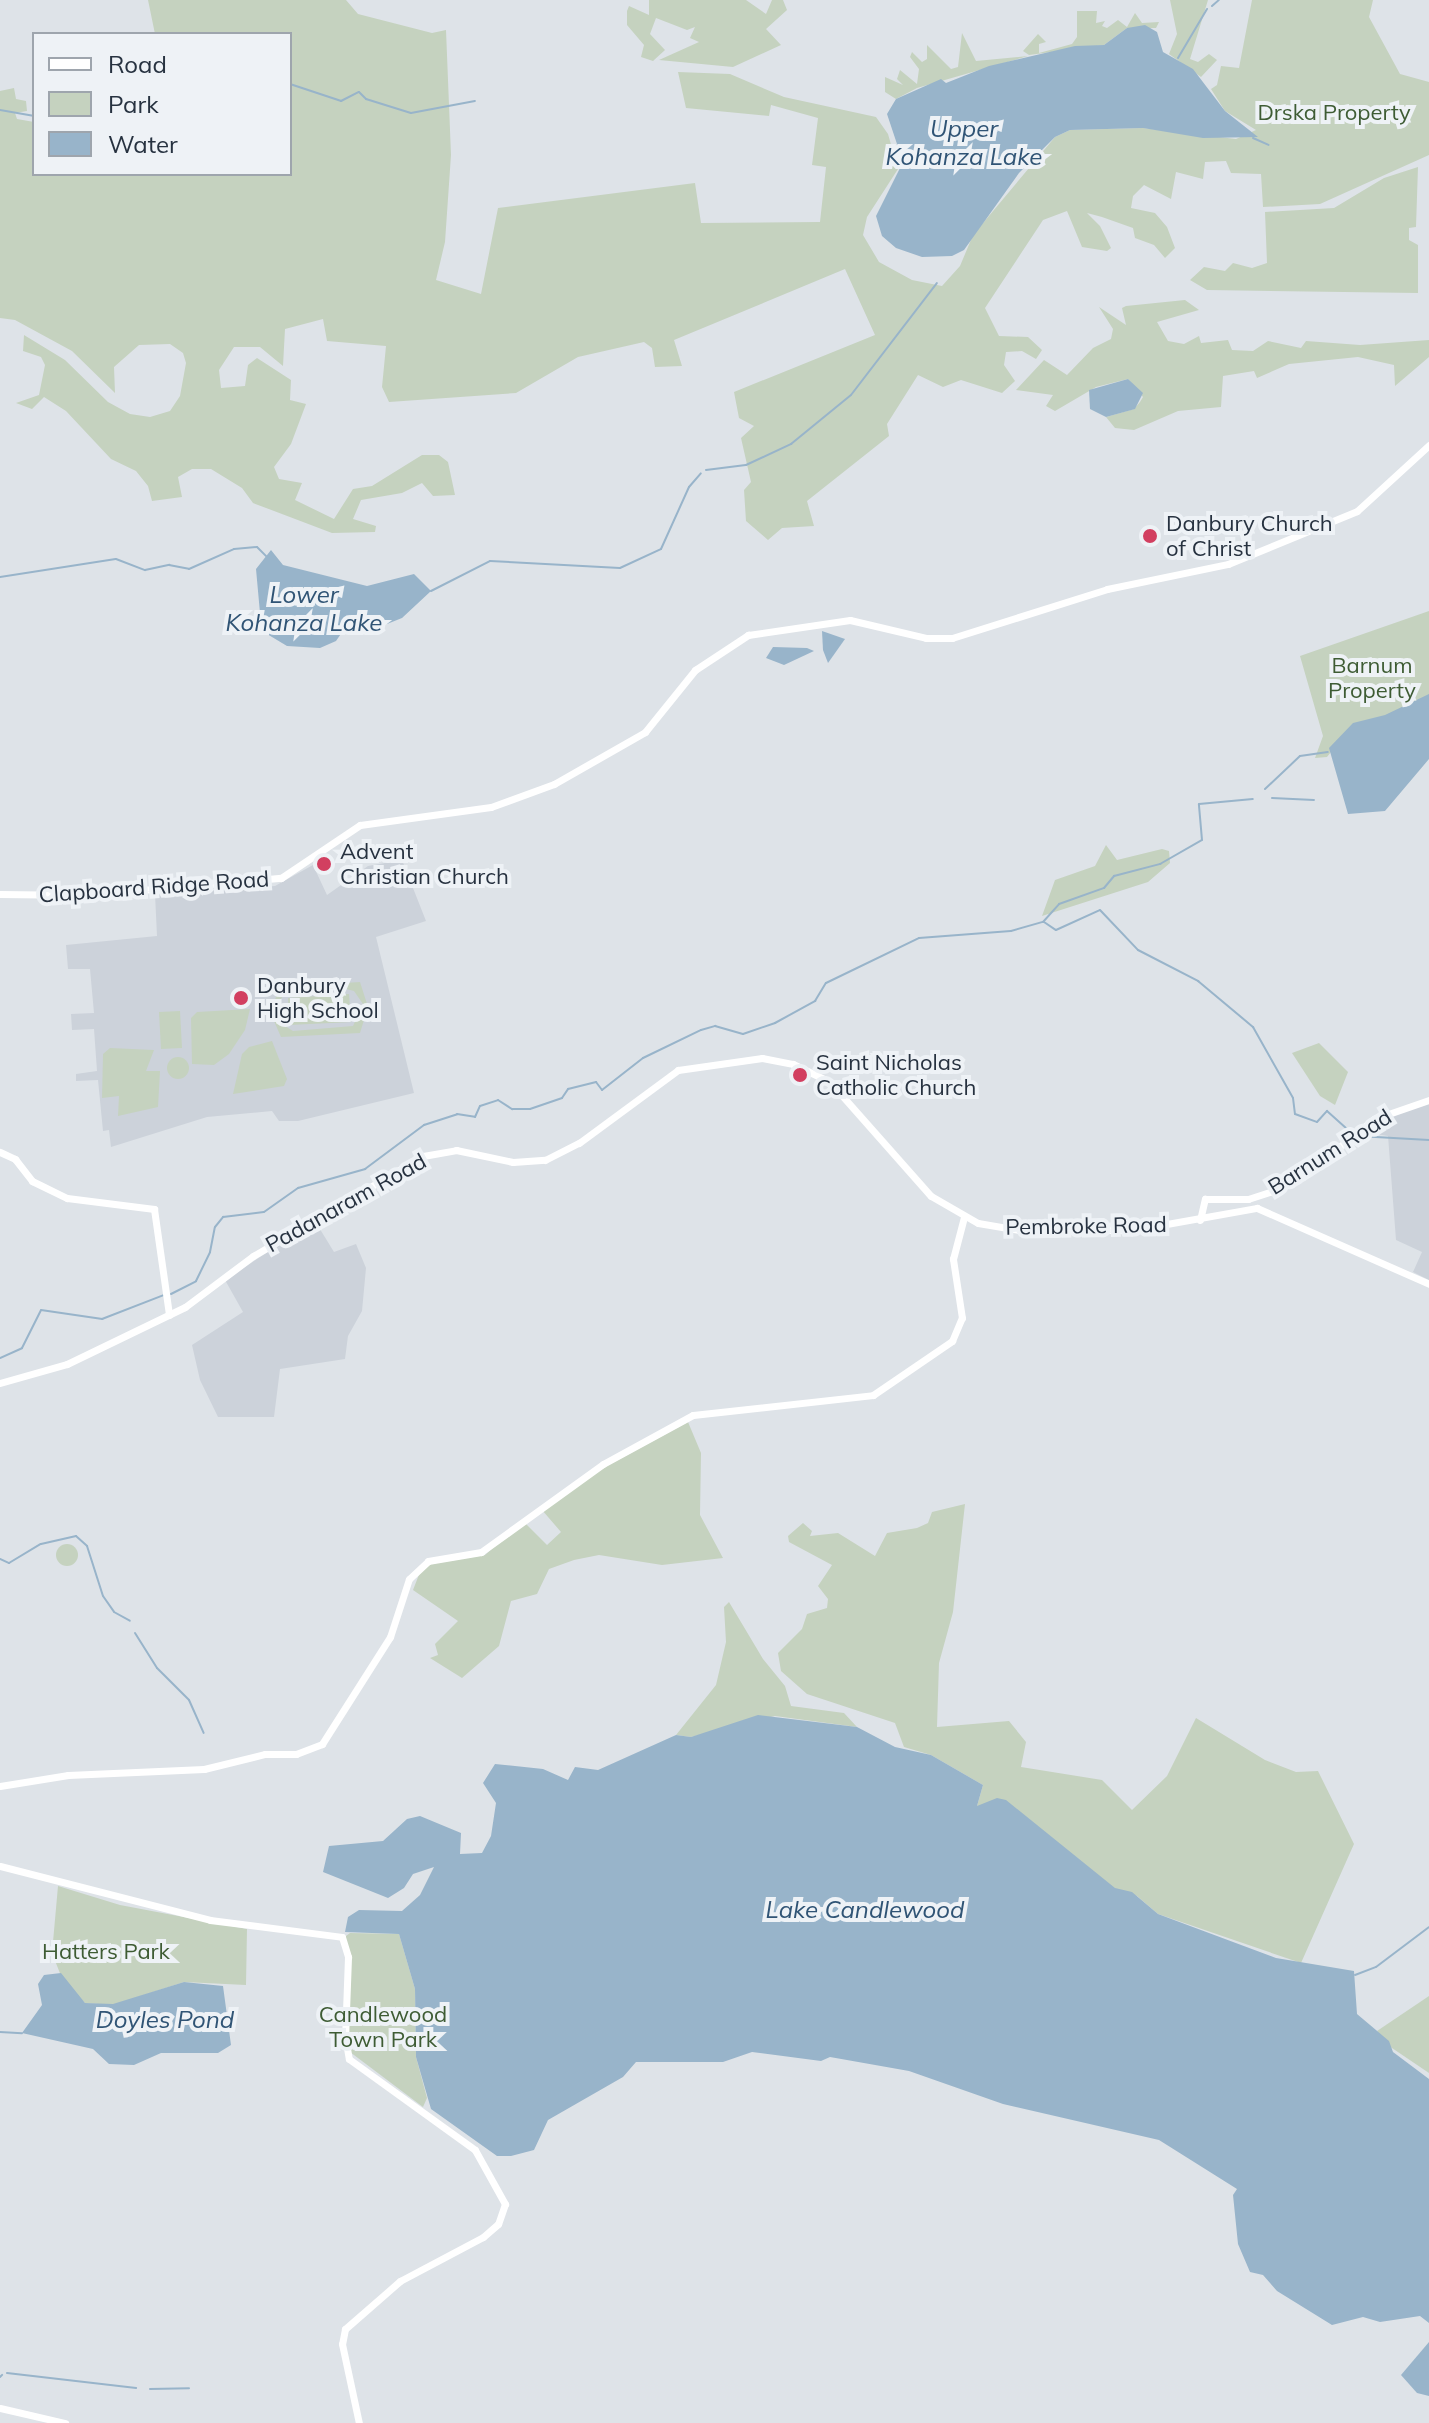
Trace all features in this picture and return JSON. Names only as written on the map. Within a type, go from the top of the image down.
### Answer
[{"type":"main road","name":"Clapboard Ridge Road","points":[[0,894],[85,895],[281,878],[360,825],[491,807],[554,784],[645,732],[695,670],[748,635],[850,620],[922,638],[952,638],[1107,589],[1228,564],[1357,511],[1429,445]]},
{"type":"main road","name":"Pembroke Road","points":[[743,1060],[785,1061],[830,1082],[924,1189],[964,1217],[994,1227],[1133,1230],[1200,1220],[1242,1208],[1263,1210],[1429,1284]]},
{"type":"main road","name":"Padanaram Road","points":[[0,1383],[67,1364],[200,1298],[253,1256],[423,1156],[456,1150],[513,1162],[545,1160],[579,1143],[678,1070],[743,1060]]},
{"type":"main road","name":"Barnum Road","points":[[1200,1220],[1205,1199],[1248,1199],[1278,1189],[1312,1169],[1374,1119],[1429,1100]]},
{"type":"main road","points":[[0,1152],[15,1159],[32,1181],[67,1198],[154,1209],[168,1312]]},
{"type":"main road","points":[[0,1786],[68,1775],[204,1769],[265,1754],[309,1750],[322,1744],[390,1637],[409,1579],[428,1561],[481,1552],[603,1464],[693,1415],[873,1395],[952,1341],[962,1318],[953,1259],[964,1217]]},
{"type":"main road","points":[[0,1866],[210,1920],[342,1937],[348,1957],[349,2059],[475,2150],[498,2185],[505,2209],[483,2237],[400,2281],[350,2321],[342,2344],[359,2423]]},
{"type":"main road","points":[[0,2408],[65,2423]]},
{"type":"shaded area","name":"Danbury High School","points":[[402,860],[426,921],[376,937],[414,1093],[298,1121],[279,1121],[272,1111],[207,1117],[111,1147],[109,1130],[103,1131],[98,1080],[76,1081],[76,1074],[97,1071],[94,1029],[72,1030],[71,1014],[94,1013],[90,969],[68,969],[66,945],[157,936],[155,894],[275,886],[313,865],[327,895],[368,866]]},
{"type":"shaded area","points":[[1429,1103],[1429,1280],[1413,1272],[1422,1252],[1396,1240],[1388,1136],[1364,1132],[1381,1119]]},
{"type":"shaded area","points":[[315,1221],[334,1252],[356,1244],[366,1268],[362,1311],[348,1336],[345,1359],[280,1369],[274,1417],[218,1417],[200,1380],[192,1345],[243,1312],[225,1280]]},
{"type":"green space","name":"Drska Property","points":[[148,0],[346,0],[358,14],[432,33],[446,30],[451,155],[445,242],[436,280],[481,294],[498,208],[695,183],[701,223],[820,222],[826,167],[812,165],[818,118],[771,105],[769,116],[686,108],[678,72],[730,74],[784,97],[876,117],[888,134],[898,169],[867,217],[863,235],[879,262],[912,280],[942,286],[960,266],[973,235],[1055,137],[1070,130],[1143,128],[1236,139],[1256,130],[1225,111],[1211,89],[1217,85],[1221,66],[1239,68],[1252,0],[1373,0],[1369,17],[1400,74],[1429,82],[1429,155],[1320,204],[1263,207],[1261,174],[1231,173],[1226,161],[1205,162],[1203,179],[1176,172],[1171,199],[1144,185],[1133,196],[1131,208],[1155,213],[1167,227],[1175,248],[1165,258],[1154,245],[1135,238],[1133,228],[1102,217],[1087,213],[1100,226],[1111,248],[1107,251],[1082,247],[1067,211],[1043,220],[985,308],[999,336],[1028,337],[1042,350],[1036,359],[1022,351],[1006,352],[1004,365],[1015,381],[1002,393],[961,380],[943,387],[918,375],[887,424],[889,436],[807,501],[814,526],[782,528],[768,540],[746,521],[744,490],[751,482],[741,438],[754,426],[739,418],[734,392],[875,335],[845,269],[674,340],[682,366],[655,367],[652,348],[644,342],[578,357],[516,393],[389,402],[382,387],[386,346],[327,341],[323,319],[285,329],[283,366],[260,347],[234,347],[219,370],[221,388],[245,386],[248,365],[257,358],[291,380],[290,400],[306,404],[291,444],[274,467],[279,479],[302,483],[295,500],[334,519],[353,489],[372,486],[422,455],[439,455],[448,462],[455,495],[433,496],[422,483],[402,493],[361,500],[353,519],[376,526],[375,532],[332,533],[253,503],[242,488],[211,469],[192,469],[178,477],[182,497],[152,501],[148,486],[136,471],[111,459],[66,411],[44,397],[32,409],[16,403],[39,395],[45,365],[41,357],[23,351],[24,335],[65,360],[108,402],[130,414],[150,417],[170,411],[180,396],[186,363],[183,353],[170,344],[139,345],[114,367],[115,393],[72,351],[15,320],[0,318],[0,91],[14,88],[16,99],[26,101],[27,111],[15,113],[17,119],[32,122],[32,176],[292,176],[292,32],[155,32]]},
{"type":"green space","points":[[649,0],[746,0],[766,14],[772,0],[783,0],[787,10],[766,29],[781,45],[733,67],[659,60],[699,42],[690,38],[695,27],[687,30],[656,18],[650,34],[665,50],[653,61],[641,57],[644,45],[627,25],[627,11],[629,6],[649,15]]},
{"type":"green space","points":[[1170,0],[1208,0],[1190,59],[1198,62],[1209,54],[1217,60],[1201,77],[1169,54],[1177,34]]},
{"type":"green space","points":[[1077,11],[1097,11],[1096,23],[1105,21],[1102,26],[1107,28],[1118,20],[1127,27],[1135,13],[1142,23],[1159,22],[1156,28],[1127,28],[1104,45],[1029,55],[1023,51],[1038,34],[1046,42],[1039,44],[1039,53],[1072,44],[1077,37]]},
{"type":"green space","points":[[962,33],[976,61],[1028,56],[917,88],[896,99],[885,92],[885,77],[903,85],[897,79],[900,70],[917,84],[919,69],[910,57],[912,52],[922,62],[927,59],[927,45],[951,69],[958,67]]},
{"type":"green space","points":[[1418,167],[1416,227],[1409,228],[1409,240],[1418,245],[1418,293],[1207,290],[1190,280],[1204,267],[1225,271],[1233,263],[1252,268],[1267,263],[1265,212],[1334,208],[1384,178]]},
{"type":"green space","points":[[1185,300],[1199,310],[1157,322],[1168,341],[1184,344],[1199,336],[1201,343],[1228,340],[1232,350],[1253,351],[1268,341],[1301,348],[1306,341],[1360,345],[1429,340],[1429,357],[1395,386],[1394,365],[1358,357],[1289,364],[1257,378],[1254,371],[1223,376],[1221,407],[1178,411],[1134,430],[1115,428],[1106,417],[1134,409],[1143,397],[1128,379],[1096,387],[1055,411],[1046,406],[1053,395],[1016,390],[1044,360],[1067,375],[1093,348],[1111,339],[1113,329],[1099,307],[1126,325],[1122,308],[1126,306]]},
{"type":"green space","name":"Barnum Property","points":[[1429,611],[1429,699],[1345,734],[1327,757],[1315,758],[1323,736],[1300,656]]},
{"type":"green space","points":[[1106,845],[1117,860],[1162,849],[1169,851],[1170,863],[1148,882],[1042,916],[1055,880],[1095,866]]},
{"type":"green space","points":[[360,982],[368,1007],[360,1033],[281,1037],[270,1012],[280,987]],"holes":[[[342,988],[354,991],[363,1004],[353,1026],[293,1031],[277,1021],[276,1006],[285,993]]]},
{"type":"green space","points":[[349,994],[351,1022],[289,1025],[288,998]]},
{"type":"green space","points":[[250,1009],[245,1030],[229,1054],[214,1065],[192,1064],[191,1018],[197,1012]]},
{"type":"green space","points":[[180,1011],[182,1048],[161,1049],[159,1012]]},
{"type":"green space","points":[[272,1041],[287,1079],[284,1086],[233,1094],[242,1054],[249,1047]]},
{"type":"green space","points":[[1319,1043],[1348,1072],[1335,1105],[1320,1096],[1292,1053]]},
{"type":"green space","points":[[110,1048],[154,1050],[146,1071],[160,1071],[158,1107],[118,1116],[119,1096],[102,1098],[103,1054]]},
{"type":"green space","points":[[178,1057],[186,1060],[189,1068],[186,1076],[178,1079],[170,1076],[167,1068],[170,1060]]},
{"type":"green space","points":[[688,1422],[701,1453],[700,1515],[723,1558],[662,1565],[599,1555],[574,1560],[549,1569],[537,1594],[511,1601],[499,1646],[462,1678],[430,1658],[438,1655],[435,1644],[458,1621],[413,1590],[420,1572],[431,1564],[485,1555],[523,1521],[547,1545],[561,1532],[542,1510],[605,1467]]},
{"type":"green space","points":[[965,1504],[953,1612],[939,1663],[937,1727],[1009,1721],[1026,1742],[1021,1767],[1102,1780],[1132,1810],[1167,1776],[1196,1718],[1265,1760],[1296,1772],[1318,1771],[1354,1844],[1301,1963],[1158,1914],[1137,1896],[1115,1889],[1015,1808],[977,1806],[983,1785],[931,1755],[904,1747],[895,1723],[807,1694],[781,1671],[778,1653],[802,1629],[807,1614],[827,1608],[828,1599],[818,1586],[832,1565],[789,1542],[788,1536],[803,1523],[812,1531],[810,1536],[838,1533],[875,1556],[887,1533],[917,1528],[928,1523],[932,1512]]},
{"type":"green space","points":[[67,1544],[78,1555],[67,1566],[56,1555]]},
{"type":"green space","points":[[729,1602],[763,1659],[785,1686],[791,1706],[844,1713],[857,1727],[775,1716],[691,1737],[676,1735],[716,1685],[726,1642],[724,1607]]},
{"type":"green space","name":"Hatters Park","points":[[58,1886],[120,1905],[247,1929],[246,1985],[184,1982],[113,2005],[85,2003],[63,1981],[52,1953]]},
{"type":"green space","name":"Candlewood Town Park","points":[[350,1933],[399,1934],[415,1989],[416,2057],[427,2098],[423,2107],[350,2052],[346,1936]]},
{"type":"green space","points":[[1429,1996],[1429,2073],[1389,2046],[1377,2031]]},
{"type":"water","name":"Upper Kohanza Lake","points":[[1145,25],[1157,32],[1163,52],[1193,69],[1225,111],[1258,137],[1203,138],[1143,128],[1070,130],[1055,137],[1019,173],[964,250],[952,256],[922,257],[896,248],[882,236],[876,216],[903,162],[887,114],[896,99],[941,79],[946,83],[989,66],[1075,46],[1104,45],[1127,28]]},
{"type":"water","points":[[1128,379],[1143,393],[1135,409],[1106,417],[1090,409],[1089,390]]},
{"type":"water","name":"Lower Kohanza Lake","points":[[271,550],[283,565],[367,586],[414,574],[431,591],[402,618],[387,624],[345,628],[336,641],[320,648],[287,646],[262,631],[256,569]]},
{"type":"water","points":[[822,631],[845,639],[828,663],[823,650]]},
{"type":"water","points":[[773,647],[814,651],[784,665],[766,658]]},
{"type":"water","points":[[1429,694],[1429,759],[1385,811],[1348,814],[1329,748],[1353,723],[1385,715]]},
{"type":"water","name":"Lake Candlewood","points":[[758,1715],[857,1727],[895,1747],[931,1755],[983,1785],[977,1806],[997,1798],[1006,1800],[1115,1888],[1132,1892],[1158,1914],[1276,1958],[1354,1971],[1357,2014],[1389,2041],[1393,2052],[1429,2079],[1429,2323],[1420,2316],[1380,2322],[1363,2317],[1332,2325],[1277,2291],[1263,2275],[1250,2272],[1238,2244],[1233,2195],[1237,2189],[1159,2140],[1003,2104],[909,2071],[830,2057],[821,2061],[752,2052],[723,2062],[636,2062],[623,2077],[548,2120],[534,2150],[511,2156],[497,2156],[431,2109],[416,2057],[415,1989],[399,1934],[345,1932],[348,1917],[359,1910],[402,1911],[420,1895],[434,1867],[413,1874],[404,1888],[388,1898],[323,1872],[329,1846],[383,1841],[407,1819],[420,1816],[461,1833],[460,1854],[482,1853],[491,1836],[496,1803],[483,1783],[495,1764],[543,1769],[568,1780],[575,1767],[598,1770],[676,1735],[691,1737]]},
{"type":"water","name":"Doyles Pond","points":[[61,1973],[85,2003],[113,2004],[184,1982],[223,1986],[231,2045],[218,2053],[161,2053],[134,2065],[109,2064],[93,2049],[22,2033],[42,2005],[38,1984],[44,1975]]},
{"type":"water","points":[[1429,2342],[1429,2396],[1417,2393],[1401,2375]]},
{"type":"waterway","points":[[1212,6],[1219,0]]},
{"type":"waterway","points":[[1178,58],[1207,9]]},
{"type":"waterway","points":[[292,85],[341,101],[359,92],[366,99],[411,113],[475,101]]},
{"type":"waterway","points":[[0,110],[32,116]]},
{"type":"waterway","points":[[1253,138],[1269,145]]},
{"type":"waterway","points":[[706,470],[746,465],[791,444],[851,395],[937,283]]},
{"type":"waterway","points":[[431,591],[490,561],[620,568],[661,549],[689,487],[701,473]]},
{"type":"waterway","points":[[0,577],[116,559],[145,570],[169,565],[189,569],[234,549],[257,547],[267,557]]},
{"type":"waterway","points":[[1265,789],[1300,756],[1328,752]]},
{"type":"waterway","points":[[1272,798],[1314,800]]},
{"type":"waterway","points":[[171,1294],[196,1281],[210,1252],[215,1227],[223,1217],[264,1212],[298,1188],[365,1169],[424,1125],[457,1114],[475,1117],[480,1106],[498,1100],[512,1109],[530,1109],[562,1098],[568,1089],[596,1082],[602,1090],[643,1058],[701,1030],[715,1026],[743,1034],[775,1023],[815,1001],[826,983],[919,938],[1011,931],[1043,922],[1059,904],[1104,888],[1114,876],[1160,864],[1202,840],[1199,804],[1253,799]]},
{"type":"waterway","points":[[1044,922],[1056,930],[1100,910],[1138,950],[1198,981],[1253,1027],[1293,1098],[1295,1114],[1317,1122],[1327,1111],[1349,1131]]},
{"type":"waterway","points":[[1358,1136],[1429,1140]]},
{"type":"waterway","points":[[0,1358],[22,1348],[41,1310],[102,1319],[164,1295]]},
{"type":"waterway","points":[[0,1559],[9,1563],[41,1544],[76,1536],[87,1546],[103,1596],[114,1612],[130,1621]]},
{"type":"waterway","points":[[135,1633],[157,1668],[189,1700],[204,1733]]},
{"type":"waterway","points":[[1355,1975],[1376,1967],[1429,1927]]},
{"type":"waterway","points":[[0,2032],[22,2033]]},
{"type":"waterway","points":[[7,2373],[136,2388]]},
{"type":"waterway","points":[[150,2389],[189,2388]]},
{"type":"place","name":"Danbury Church of Christ","points":[[1150,536]]},
{"type":"place","name":"Advent Christian Church","points":[[324,864]]},
{"type":"place","name":"Danbury High School","points":[[241,998]]},
{"type":"place","name":"Saint Nicholas Catholic Church","points":[[800,1075]]}]
